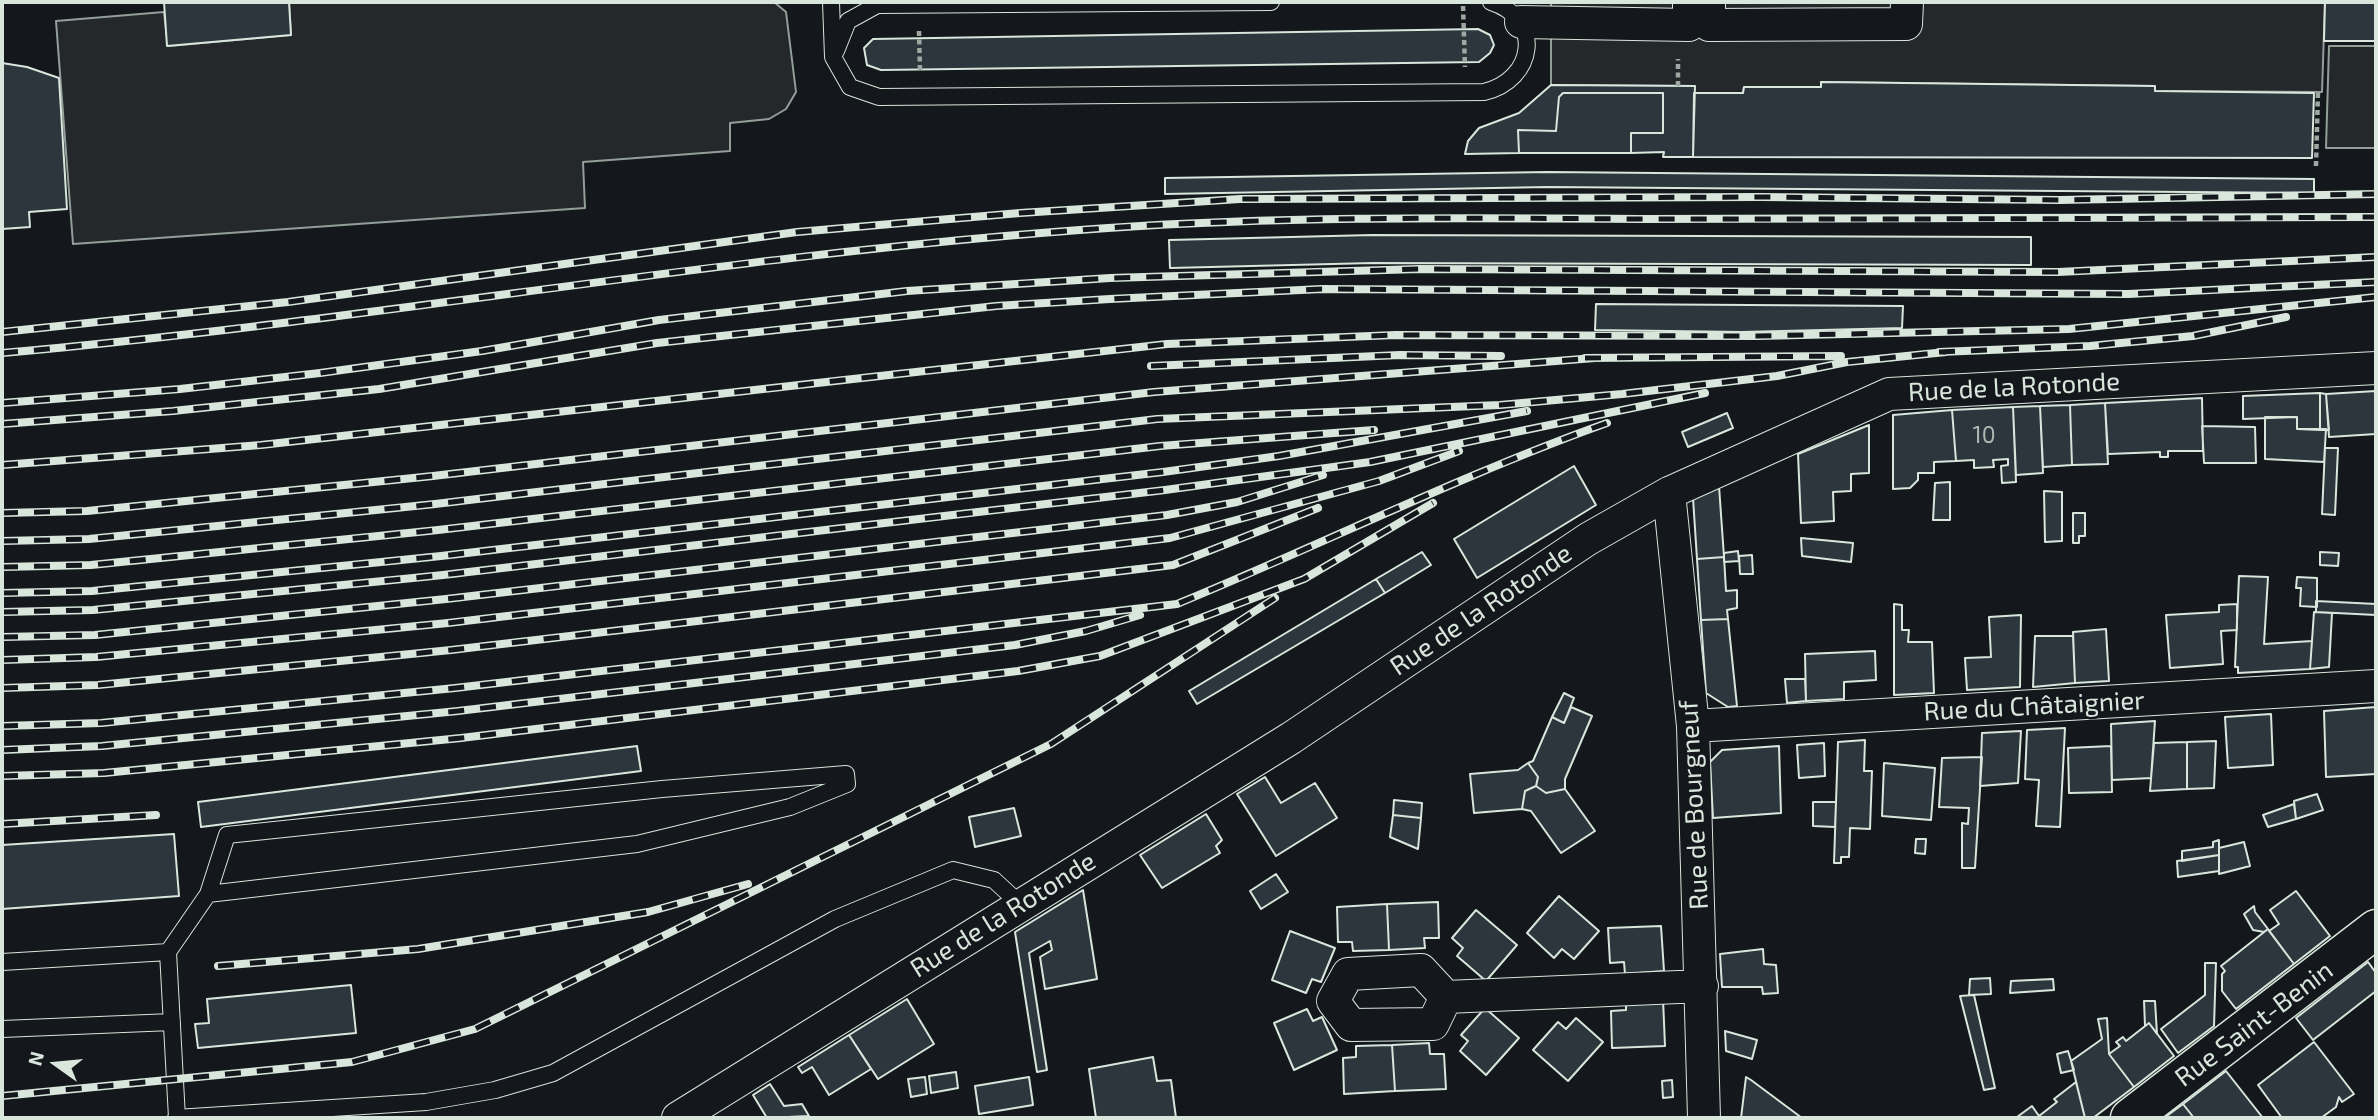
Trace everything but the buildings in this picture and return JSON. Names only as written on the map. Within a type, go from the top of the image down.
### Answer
[{"type":"main road","name":"Rue Saint-Benin","points":[[2130,1118],[2376,929]]},
{"type":"street","points":[[1521,22],[1689,25],[1689,2]]},
{"type":"street","points":[[1709,2],[1709,25],[1906,24],[1907,2]]},
{"type":"street","name":"Rue de la Rotonde","points":[[678,1118],[1291,738],[1588,539],[1669,493],[1889,394],[2376,368]]},
{"type":"street","name":"Rue de Bourgneuf","points":[[1669,493],[1693,726],[1704,1118]]},
{"type":"street","name":"Rue du Châtaignier","points":[[1693,726],[2376,686]]},
{"type":"street","points":[[1446,997],[1702,986]]},
{"type":"lane","points":[[831,2],[834,57],[850,87],[879,96],[1466,93],[1500,89],[1515,77],[1527,44],[1521,22],[1515,13],[1491,2]]},
{"type":"lane","points":[[834,57],[848,21],[874,4],[1271,2]]},
{"type":"lane","points":[[208,894],[637,844],[790,807],[847,783],[846,774],[662,789],[227,835],[208,894],[168,952],[177,1118],[426,1102],[495,1090],[553,1073],[835,919],[953,870],[994,880],[1020,904]]},
{"type":"lane","points":[[2,962],[168,952]]},
{"type":"lane","points":[[2,1029],[172,1022]]},
{"type":"path","points":[[1463,2],[1466,93]]},
{"type":"path","points":[[919,5],[921,96]]},
{"type":"path","points":[[2316,166],[2318,92]]},
{"type":"shaded area","points":[[774,2],[786,12],[796,92],[786,109],[769,119],[730,123],[730,151],[583,162],[585,208],[73,244],[56,21],[164,12],[168,46],[291,35],[289,3]]},
{"type":"shaded area","points":[[1551,2],[2325,2],[2322,92],[2155,91],[2154,86],[1821,82],[1821,87],[1744,87],[1743,93],[1694,93],[1694,86],[1551,85]]},
{"type":"shaded area","points":[[2329,46],[2376,46],[2376,148],[2326,148]]},
{"type":"railway","points":[[2,332],[288,302],[797,232],[1020,213],[1240,199],[1760,197],[2060,200],[2376,194]]},
{"type":"railway","points":[[2,353],[279,323],[831,254],[969,239],[1175,224],[1377,219],[2376,217]]},
{"type":"railway","points":[[2,403],[180,389],[320,373],[482,351],[659,320],[907,291],[1110,278],[1420,269],[2058,272],[2376,257]]},
{"type":"railway","points":[[2,424],[173,411],[379,389],[657,343],[996,306],[1110,299],[1322,289],[2128,294],[2376,282]]},
{"type":"railway","points":[[2,465],[261,445],[1167,344],[1396,335],[1757,336],[2069,329],[2376,297]]},
{"type":"railway","points":[[1939,352],[2090,346],[2193,336],[2286,317]]},
{"type":"railway","points":[[2,541],[89,539],[435,504],[1157,419],[1500,405],[1622,394],[1777,376],[1847,362],[1946,352]]},
{"type":"railway","points":[[1151,366],[1400,355],[1501,356]]},
{"type":"railway","points":[[1585,358],[1841,356]]},
{"type":"railway","points":[[2,513],[87,511],[433,476],[1154,392],[1595,358]]},
{"type":"railway","points":[[2,612],[93,610],[443,575],[1165,490],[1370,462],[1705,393]]},
{"type":"railway","points":[[2,593],[92,591],[441,556],[1163,472],[1279,456],[1527,411]]},
{"type":"railway","points":[[2,726],[101,723],[455,688],[1177,604],[1498,465],[1607,423]]},
{"type":"railway","points":[[2,567],[91,565],[438,530],[1160,446],[1374,430]]},
{"type":"railway","points":[[2,660],[96,657],[448,623],[1170,538],[1379,481],[1459,451]]},
{"type":"railway","points":[[2,637],[95,635],[446,599],[1167,515],[1237,502],[1323,475]]},
{"type":"railway","points":[[2,776],[104,773],[461,738],[1018,671],[1100,656],[1304,579],[1433,503]]},
{"type":"railway","points":[[2,688],[98,685],[451,650],[1173,565],[1318,508]]},
{"type":"railway","points":[[2,1096],[352,1062],[475,1029],[1051,744],[1275,598]]},
{"type":"railway","points":[[2,750],[102,746],[458,711],[1015,645],[1086,631],[1140,615]]},
{"type":"railway","points":[[2,824],[156,815]]},
{"type":"railway","points":[[218,966],[418,949],[648,912],[748,884]]}]
